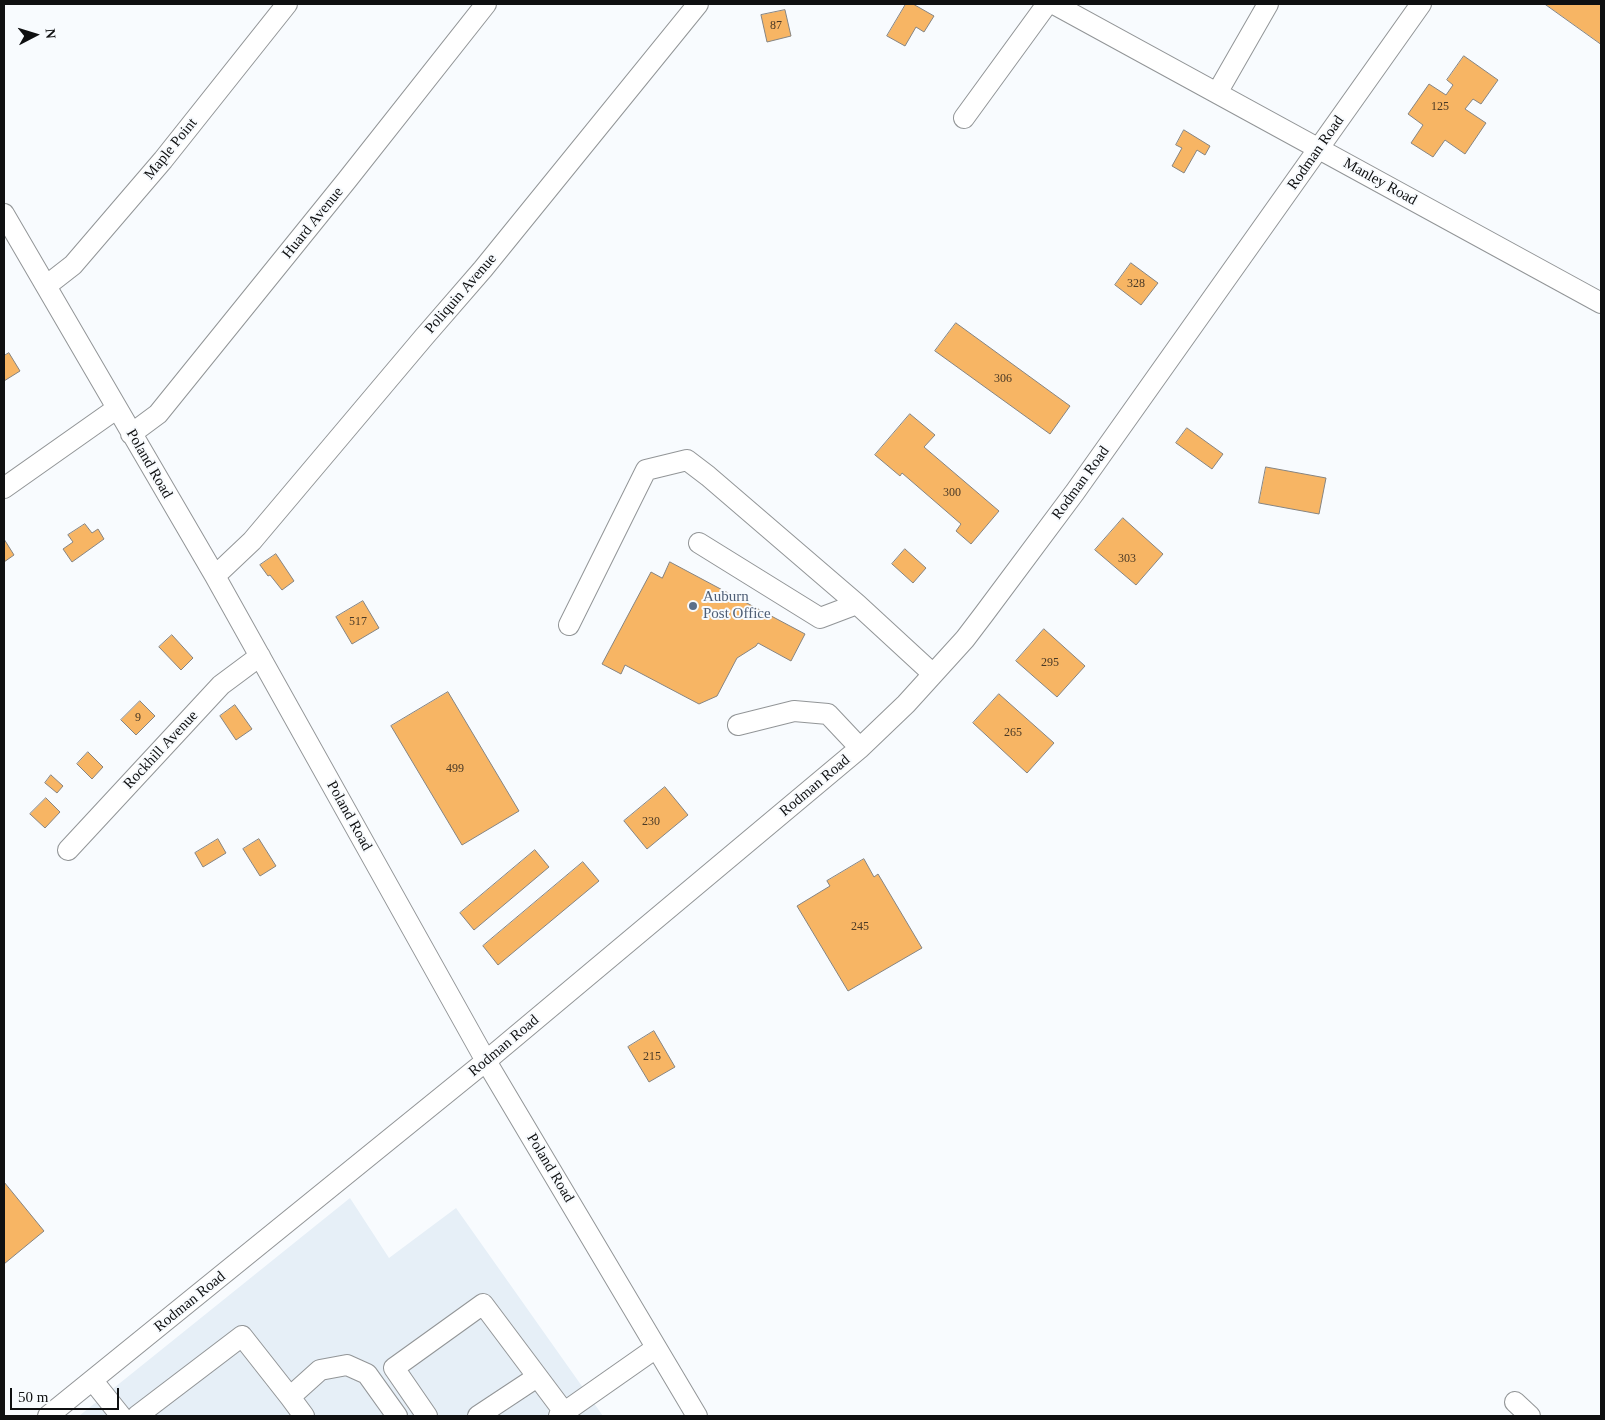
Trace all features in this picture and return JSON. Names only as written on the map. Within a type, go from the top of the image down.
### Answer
[{"type":"street","name":"Maple Point","points":[[46,286],[73,265],[163,160],[287,4]]},
{"type":"street","name":"Huard Avenue","points":[[131,434],[158,414],[486,4]]},
{"type":"street","name":"Poliquin Avenue","points":[[215,576],[252,542],[483,269],[698,4]]},
{"type":"street","points":[[964,118],[1047,4]]},
{"type":"street","name":"Manley Road","points":[[1054,4],[1601,303]]},
{"type":"street","points":[[1217,93],[1268,4]]},
{"type":"street","name":"Rodman Road","points":[[48,1416],[486,1061],[860,748],[906,704],[984,614],[1075,492],[1421,4]]},
{"type":"street","name":"Poland Road","points":[[4,214],[215,576],[486,1061],[697,1416]]},
{"type":"street","points":[[4,488],[116,409]]},
{"type":"street","points":[[569,625],[646,470],[686,460],[708,476],[857,604],[933,674]]},
{"type":"street","points":[[699,542],[820,618],[857,604]]},
{"type":"street","name":"Rockhill Avenue","points":[[68,850],[221,685],[260,656]]},
{"type":"street","points":[[738,725],[794,711],[828,714],[860,748]]},
{"type":"street","points":[[427,1416],[394,1368],[483,1304],[538,1377],[562,1414],[656,1348]]},
{"type":"street","points":[[138,1416],[242,1336],[304,1416]]},
{"type":"street","points":[[290,1397],[320,1370],[347,1365],[367,1374],[397,1416]]},
{"type":"street","points":[[478,1416],[538,1377]]},
{"type":"street","points":[[93,1381],[121,1416]]},
{"type":"street","points":[[1515,1402],[1530,1416]]},
{"type":"shaded area","points":[[350,1198],[389,1258],[456,1208],[603,1416],[79,1416]]},
{"type":"building","points":[[906,4],[913,4],[934,16],[924,32],[916,27],[905,46],[887,36]]},
{"type":"building","points":[[1545,4],[1601,4],[1601,44]]},
{"type":"building","points":[[785,10],[791,36],[767,42],[761,15]]},
{"type":"building","points":[[1464,56],[1498,80],[1481,104],[1473,99],[1465,109],[1486,123],[1465,154],[1445,140],[1433,157],[1411,143],[1423,125],[1408,114],[1429,84],[1446,95],[1453,85],[1447,80]]},
{"type":"building","points":[[1184,130],[1210,146],[1205,155],[1197,150],[1184,173],[1172,166],[1182,148],[1176,145]]},
{"type":"building","points":[[1131,263],[1158,283],[1141,305],[1115,285]]},
{"type":"building","points":[[956,323],[1070,406],[1050,434],[935,351]]},
{"type":"building","points":[[9,353],[20,371],[4,381],[4,356]]},
{"type":"building","points":[[910,414],[935,435],[924,447],[999,511],[971,544],[956,531],[961,524],[902,473],[900,476],[875,455]]},
{"type":"building","points":[[1187,428],[1223,454],[1212,469],[1176,443]]},
{"type":"building","points":[[1266,467],[1326,478],[1319,514],[1259,503]]},
{"type":"building","points":[[1123,518],[1163,554],[1136,585],[1095,550]]},
{"type":"building","points":[[85,524],[92,533],[98,529],[104,539],[72,562],[63,549],[73,542],[68,535]]},
{"type":"building","points":[[4,539],[14,555],[4,562]]},
{"type":"building","points":[[905,549],[926,568],[913,583],[892,564]]},
{"type":"building","points":[[276,554],[294,581],[282,590],[260,565]]},
{"type":"building","name":"Auburn Post Office","points":[[670,562],[805,634],[791,661],[758,643],[737,658],[717,696],[699,704],[625,665],[621,674],[602,664],[651,572],[662,578]]},
{"type":"building","points":[[363,601],[379,628],[352,644],[336,617]]},
{"type":"building","points":[[1044,629],[1085,666],[1057,697],[1016,661]]},
{"type":"building","points":[[172,635],[193,658],[181,670],[159,647]]},
{"type":"building","points":[[448,692],[519,811],[462,845],[391,726]]},
{"type":"building","points":[[999,694],[1054,743],[1027,773],[973,723]]},
{"type":"building","points":[[140,701],[155,716],[136,735],[121,720]]},
{"type":"building","points":[[235,705],[252,729],[236,740],[220,716]]},
{"type":"building","points":[[88,752],[103,767],[92,779],[77,764]]},
{"type":"building","points":[[51,775],[63,786],[57,793],[45,783]]},
{"type":"building","points":[[665,787],[688,815],[647,849],[624,821]]},
{"type":"building","points":[[46,798],[60,812],[45,828],[30,814]]},
{"type":"building","points":[[218,839],[226,853],[203,867],[195,853]]},
{"type":"building","points":[[259,839],[276,866],[260,876],[243,849]]},
{"type":"building","points":[[535,850],[549,867],[474,930],[460,913]]},
{"type":"building","points":[[864,859],[874,877],[878,874],[922,948],[848,991],[797,906],[830,886],[827,881]]},
{"type":"building","points":[[583,862],[599,881],[498,965],[483,946]]},
{"type":"building","points":[[654,1031],[675,1067],[649,1082],[628,1047]]},
{"type":"building","points":[[4,1182],[44,1231],[4,1264]]},
{"type":"place","name":"Auburn Post Office","points":[[693,606]]}]
